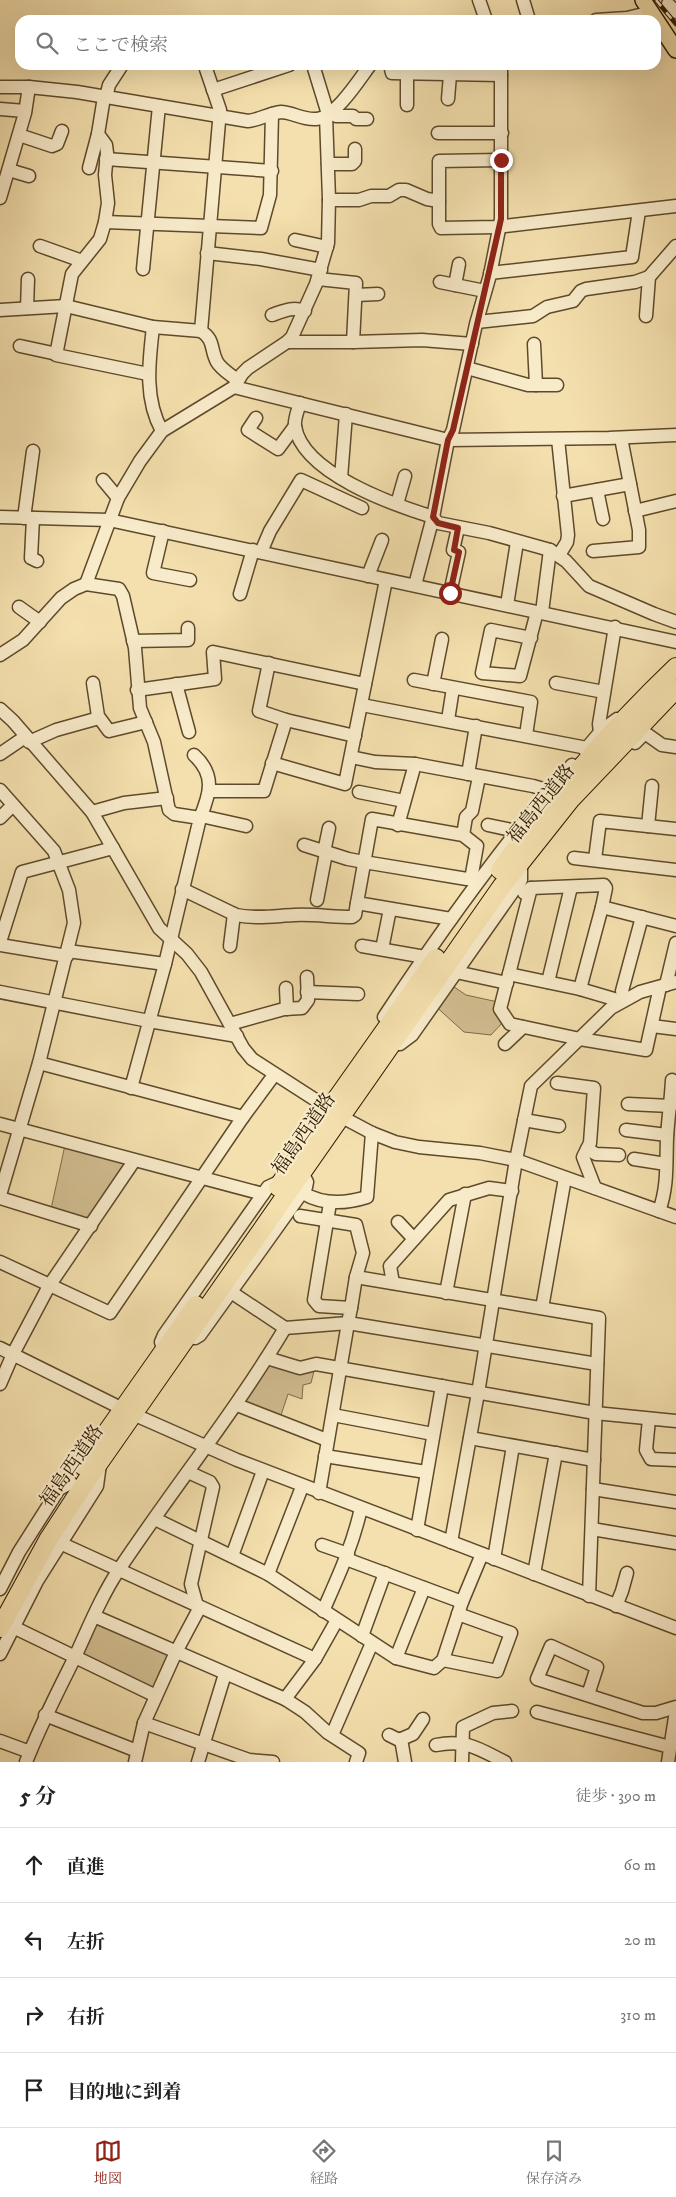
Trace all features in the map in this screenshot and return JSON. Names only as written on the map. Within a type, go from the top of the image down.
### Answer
[{"type":"highway","name":"福島西道路","points":[[0,1603],[71,1483],[188,1336],[302,1173],[369,1052],[525,835],[574,775],[626,717],[676,667]]},
{"type":"highway","name":"福島西道路","points":[[7,1628],[48,1540],[100,1464],[163,1349],[283,1180],[392,1044],[496,893],[520,862],[596,770],[676,689]]},
{"type":"main road","points":[[661,27],[676,50]]},
{"type":"street","points":[[479,0],[484,15]]},
{"type":"street","points":[[522,0],[527,15]]},
{"type":"street","points":[[632,15],[647,6]]},
{"type":"street","points":[[89,168],[105,97],[109,85],[119,70]]},
{"type":"street","points":[[203,332],[207,253],[218,115],[220,110],[206,70]]},
{"type":"street","points":[[247,70],[249,78]]},
{"type":"street","points":[[213,90],[273,70]]},
{"type":"street","points":[[86,584],[118,498],[140,461],[162,431],[236,384],[248,368],[287,342],[292,337],[305,311],[320,274],[330,228],[328,114],[315,70]]},
{"type":"street","points":[[0,87],[28,87],[105,97],[248,121],[255,121],[272,114],[285,112],[301,118],[318,119],[328,114],[343,100],[366,70]]},
{"type":"street","points":[[391,70],[392,72],[450,75],[501,70],[500,225],[453,430],[448,440],[433,517],[416,585]]},
{"type":"street","points":[[407,73],[407,105]]},
{"type":"street","points":[[448,99],[450,75]]},
{"type":"street","points":[[0,198],[5,172],[19,135],[28,87]]},
{"type":"street","points":[[143,270],[159,106]]},
{"type":"street","points":[[1,113],[25,111]]},
{"type":"street","points":[[105,222],[148,226],[260,228],[270,195],[272,114]]},
{"type":"street","points":[[328,114],[367,119]]},
{"type":"street","points":[[19,135],[52,146],[57,144],[62,131]]},
{"type":"street","points":[[438,133],[502,132]]},
{"type":"street","points":[[57,354],[72,274],[100,239],[105,222],[108,203],[105,175],[106,145],[98,134]]},
{"type":"street","points":[[328,164],[352,164],[355,161],[356,149]]},
{"type":"street","points":[[106,160],[272,171]]},
{"type":"street","points":[[501,160],[440,161],[438,224],[441,228],[500,225],[676,206]]},
{"type":"street","points":[[5,172],[28,176]]},
{"type":"street","points":[[330,200],[359,200],[372,196],[388,196],[399,190],[406,190],[427,199],[439,201]]},
{"type":"street","points":[[490,273],[632,257],[640,211]]},
{"type":"street","points":[[295,240],[326,247]]},
{"type":"street","points":[[40,246],[82,261]]},
{"type":"street","points":[[477,322],[533,316],[547,307],[573,301],[581,291],[586,289],[635,282],[649,277],[676,246]]},
{"type":"street","points":[[207,253],[261,259],[356,283],[353,342]]},
{"type":"street","points":[[455,285],[459,264]]},
{"type":"street","points":[[646,316],[649,277]]},
{"type":"street","points":[[27,308],[28,279]]},
{"type":"street","points":[[440,282],[485,291]]},
{"type":"street","points":[[356,294],[378,294]]},
{"type":"street","points":[[0,310],[66,306],[153,327],[203,332],[220,330]]},
{"type":"street","points":[[272,315],[298,308],[305,311]]},
{"type":"street","points":[[153,327],[148,374],[149,388],[155,415],[162,431]]},
{"type":"street","points":[[203,332],[210,338],[213,353],[219,366],[236,384],[300,404],[448,440],[621,438],[676,435]]},
{"type":"street","points":[[287,342],[422,340],[472,344]]},
{"type":"street","points":[[534,344],[536,385]]},
{"type":"street","points":[[20,346],[148,374]]},
{"type":"street","points":[[467,368],[528,385],[556,385]]},
{"type":"street","points":[[256,418],[248,430],[278,449],[295,426],[300,404]]},
{"type":"street","points":[[342,478],[346,414]]},
{"type":"street","points":[[295,426],[303,444],[323,467],[362,490],[433,517],[438,523],[489,533],[554,552],[575,569],[581,580],[589,586],[676,622]]},
{"type":"street","points":[[593,551],[639,546],[639,530],[621,438]]},
{"type":"street","points":[[531,638],[490,630],[482,673],[520,676],[539,612],[554,552],[567,542],[568,535],[558,439]]},
{"type":"street","points":[[33,452],[29,518],[31,558],[37,562]]},
{"type":"street","points":[[240,594],[257,551],[301,480],[323,467]]},
{"type":"street","points":[[397,504],[405,476]]},
{"type":"street","points":[[103,480],[118,498]]},
{"type":"street","points":[[301,480],[362,508]]},
{"type":"street","points":[[563,496],[630,484]]},
{"type":"street","points":[[597,490],[603,518]]},
{"type":"street","points":[[635,511],[676,501]]},
{"type":"street","points":[[0,517],[109,520],[676,642]]},
{"type":"street","points":[[450,593],[459,552],[454,550],[458,528]]},
{"type":"street","points":[[163,531],[153,572],[190,580]]},
{"type":"street","points":[[368,576],[382,540]]},
{"type":"street","points":[[508,605],[517,542]]},
{"type":"street","points":[[272,763],[345,784],[386,580]]},
{"type":"street","points":[[0,655],[24,640],[61,598],[86,584],[118,589],[123,596],[133,641],[140,708],[157,756],[169,810],[174,814],[246,826]]},
{"type":"street","points":[[19,607],[40,622]]},
{"type":"street","points":[[133,641],[188,640],[188,628]]},
{"type":"street","points":[[600,732],[599,724],[615,628]]},
{"type":"street","points":[[433,684],[442,639]]},
{"type":"street","points":[[137,690],[214,679],[213,652],[365,684]]},
{"type":"street","points":[[269,664],[259,711],[286,720],[355,736]]},
{"type":"street","points":[[414,680],[531,702],[526,735]]},
{"type":"street","points":[[93,683],[99,718],[109,731],[146,722]]},
{"type":"street","points":[[556,683],[604,692]]},
{"type":"street","points":[[176,684],[189,732]]},
{"type":"street","points":[[448,720],[453,688]]},
{"type":"street","points":[[362,705],[587,748]]},
{"type":"street","points":[[0,709],[13,721],[27,740],[92,812],[159,928],[187,954],[201,972],[236,1036],[252,1059],[274,1075],[372,1133],[413,1146],[464,1150],[516,1160],[676,1217]]},
{"type":"street","points":[[369,1052],[368,1042],[451,919],[474,881],[600,732],[619,717],[626,717]]},
{"type":"street","points":[[0,754],[27,740],[99,718]]},
{"type":"street","points":[[209,791],[264,791],[286,720]]},
{"type":"street","points":[[463,835],[466,817],[472,811],[476,726]]},
{"type":"street","points":[[596,770],[611,769],[645,733],[662,745],[676,747]]},
{"type":"street","points":[[131,1088],[171,938],[200,817],[209,791],[207,772],[194,755]]},
{"type":"street","points":[[351,757],[375,762],[415,764],[550,790]]},
{"type":"street","points":[[398,824],[415,764]]},
{"type":"street","points":[[648,826],[652,786]]},
{"type":"street","points":[[0,790],[54,852],[60,862],[74,911],[73,935],[0,1197],[91,1226]]},
{"type":"street","points":[[359,792],[404,801]]},
{"type":"street","points":[[92,812],[124,803],[167,798]]},
{"type":"street","points":[[0,818],[13,806]]},
{"type":"street","points":[[182,889],[234,914],[257,918],[295,915],[352,917],[355,914],[372,820],[463,835],[477,846],[474,881]]},
{"type":"street","points":[[595,859],[600,821],[676,829]]},
{"type":"street","points":[[488,824],[516,831]]},
{"type":"street","points":[[317,900],[329,828]]},
{"type":"street","points":[[304,845],[364,862],[474,881]]},
{"type":"street","points":[[113,848],[22,872],[1,938],[68,954],[164,964]]},
{"type":"street","points":[[574,858],[676,870]]},
{"type":"street","points":[[392,1044],[400,1044],[412,1035],[521,880],[520,862]]},
{"type":"street","points":[[508,898],[521,895],[531,888],[604,885],[606,888],[602,907],[580,990]]},
{"type":"street","points":[[548,982],[571,887]]},
{"type":"street","points":[[531,888],[500,1009],[510,1024],[580,1039],[646,1050],[652,1026],[667,985],[676,943]]},
{"type":"street","points":[[356,903],[451,919]]},
{"type":"street","points":[[602,907],[676,926]]},
{"type":"street","points":[[382,949],[390,908]]},
{"type":"street","points":[[230,946],[234,914]]},
{"type":"street","points":[[622,1001],[622,991],[642,917]]},
{"type":"street","points":[[362,946],[425,957]]},
{"type":"street","points":[[456,972],[548,982],[622,1001]]},
{"type":"street","points":[[230,1024],[287,1009],[302,1008],[308,1000],[307,977]]},
{"type":"street","points":[[451,1542],[494,1301],[516,1160],[531,1086],[602,1016],[622,1001],[667,985]]},
{"type":"street","points":[[286,988],[287,1009]]},
{"type":"street","points":[[0,992],[149,1022],[236,1036]]},
{"type":"street","points":[[307,992],[358,994]]},
{"type":"street","points":[[652,1026],[676,1028]]},
{"type":"street","points":[[505,1044],[523,1027]]},
{"type":"street","points":[[39,1062],[243,1117]]},
{"type":"street","points":[[0,1262],[110,1313],[243,1117],[274,1075]]},
{"type":"street","points":[[659,1211],[664,1197],[672,1080]]},
{"type":"street","points":[[557,1083],[594,1088],[590,1143],[583,1157],[596,1188]]},
{"type":"street","points":[[628,1104],[671,1106]]},
{"type":"street","points":[[524,1120],[559,1126]]},
{"type":"street","points":[[0,1124],[263,1194]]},
{"type":"street","points":[[626,1130],[667,1135]]},
{"type":"street","points":[[303,1193],[314,1199],[330,1203],[354,1202],[367,1197],[372,1133]]},
{"type":"street","points":[[587,1149],[596,1154],[619,1155]]},
{"type":"street","points":[[634,1159],[666,1164]]},
{"type":"street","points":[[0,1384],[13,1354],[50,1286],[134,1161]]},
{"type":"street","points":[[188,1336],[195,1338],[200,1335],[303,1193],[307,1182],[302,1173]]},
{"type":"street","points":[[542,1308],[565,1178]]},
{"type":"street","points":[[163,1349],[161,1342],[164,1334],[263,1194],[273,1183],[283,1180]]},
{"type":"street","points":[[393,1283],[390,1266],[449,1200],[489,1188],[512,1191]]},
{"type":"street","points":[[446,1294],[465,1194]]},
{"type":"street","points":[[330,1203],[319,1260],[314,1300],[318,1306],[351,1308]]},
{"type":"street","points":[[300,1216],[356,1226],[363,1248],[356,1277],[319,1492]]},
{"type":"street","points":[[398,1222],[414,1238]]},
{"type":"street","points":[[356,1277],[446,1294],[599,1318],[590,1596]]},
{"type":"street","points":[[231,1292],[285,1328],[348,1323],[597,1364]]},
{"type":"street","points":[[0,1741],[28,1757],[45,1715],[119,1570],[206,1445],[237,1405],[285,1328]]},
{"type":"street","points":[[0,1348],[129,1412],[263,1471],[676,1628]]},
{"type":"street","points":[[268,1358],[300,1368],[316,1364],[595,1413],[676,1421]]},
{"type":"street","points":[[417,1530],[442,1386]]},
{"type":"street","points":[[237,1405],[328,1440]]},
{"type":"street","points":[[333,1415],[433,1434]]},
{"type":"street","points":[[649,1419],[646,1450],[651,1459],[676,1460]]},
{"type":"street","points":[[470,1438],[594,1460]]},
{"type":"street","points":[[155,1519],[268,1574],[396,1658],[434,1668],[443,1660],[460,1608],[488,1556],[513,1446]]},
{"type":"street","points":[[534,1574],[556,1453]]},
{"type":"street","points":[[325,1456],[426,1472]]},
{"type":"street","points":[[0,1654],[7,1628],[97,1486],[100,1464]]},
{"type":"street","points":[[232,1556],[263,1471]]},
{"type":"street","points":[[45,1715],[136,1757],[144,1722],[199,1606],[191,1584],[213,1487],[210,1482],[188,1472]]},
{"type":"street","points":[[0,1589],[20,1552],[59,1489],[71,1483]]},
{"type":"street","points":[[268,1574],[302,1487]]},
{"type":"street","points":[[593,1489],[676,1502]]},
{"type":"street","points":[[323,1611],[347,1556],[361,1508]]},
{"type":"street","points":[[592,1529],[676,1543]]},
{"type":"street","points":[[60,1543],[315,1659]]},
{"type":"street","points":[[322,1545],[424,1588],[511,1634],[498,1671],[443,1660]]},
{"type":"street","points":[[332,1735],[367,1639],[385,1573]]},
{"type":"street","points":[[616,1606],[627,1573]]},
{"type":"street","points":[[396,1658],[424,1588]]},
{"type":"street","points":[[94,1616],[285,1699],[359,1753],[356,1762]]},
{"type":"street","points":[[285,1699],[315,1659],[337,1620]]},
{"type":"street","points":[[7,1628],[156,1696]]},
{"type":"street","points":[[588,1695],[598,1667],[551,1646],[537,1679],[643,1713],[656,1713],[676,1709],[668,1762]]},
{"type":"street","points":[[198,1762],[225,1674]]},
{"type":"street","points":[[462,1762],[464,1743],[462,1727],[493,1713],[512,1711]]},
{"type":"street","points":[[537,1712],[670,1747]]},
{"type":"street","points":[[388,1736],[402,1739],[413,1734],[422,1719]]},
{"type":"street","points":[[144,1722],[249,1760],[273,1762]]},
{"type":"street","points":[[402,1739],[405,1762]]},
{"type":"street","points":[[436,1745],[451,1742],[464,1743],[505,1762]]},
{"type":"shaded area","points":[[447,982],[466,995],[498,1002],[504,1021],[491,1035],[464,1032],[432,1003]]},
{"type":"shaded area","points":[[65,1145],[129,1163],[90,1222],[51,1209]]},
{"type":"shaded area","points":[[268,1361],[315,1367],[311,1383],[303,1385],[302,1399],[288,1394],[280,1418],[241,1403]]},
{"type":"shaded area","points":[[95,1620],[172,1653],[154,1691],[79,1656]]},
{"type":"railway","points":[[656,0],[676,24]]},
{"type":"route","points":[[450,593],[459,552],[454,550],[458,528],[438,523],[433,517],[448,440],[453,430],[501,219],[501,160]]}]
